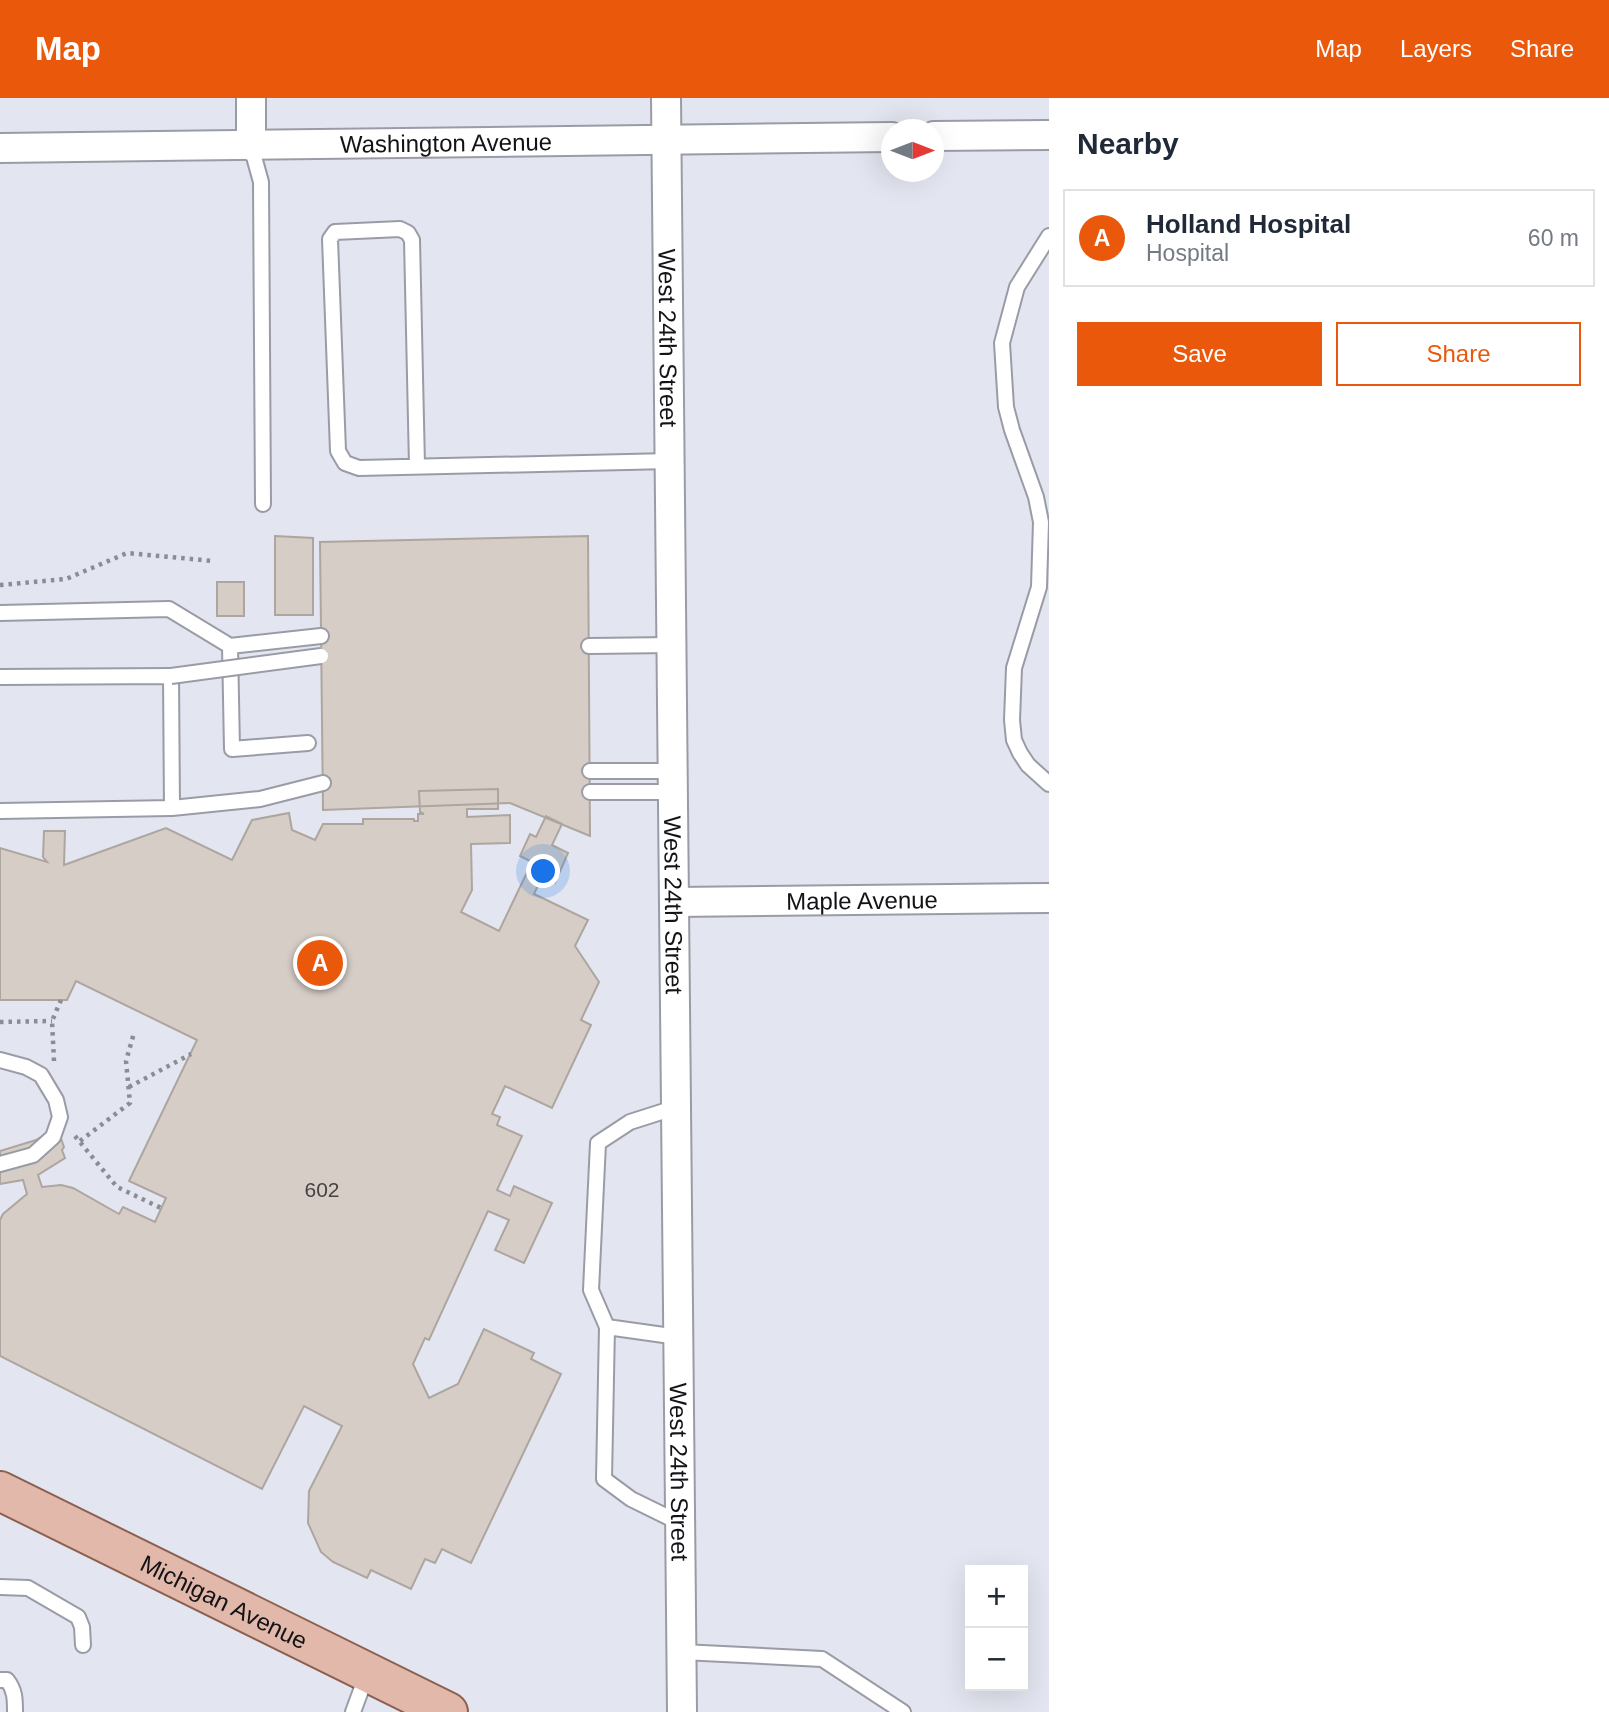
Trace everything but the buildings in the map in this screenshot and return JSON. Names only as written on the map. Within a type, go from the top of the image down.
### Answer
[{"type":"main road","name":"Michigan Avenue","points":[[0,1490],[448,1712]]},
{"type":"street","points":[[251,98],[251,145]]},
{"type":"street","name":"West 24th Street","points":[[666,98],[682,1712]]},
{"type":"street","points":[[944,136],[1049,135]]},
{"type":"street","name":"Washington Avenue","points":[[0,148],[881,137]]},
{"type":"street","name":"Maple Avenue","points":[[676,902],[1049,898]]},
{"type":"lane","points":[[251,145],[261,182],[263,504]]},
{"type":"lane","points":[[417,466],[412,240],[408,233],[400,229],[335,232],[330,239],[338,452],[345,463],[359,468],[670,461]]},
{"type":"lane","points":[[1049,236],[1017,286],[1002,342],[1006,407],[1036,497],[1041,522],[1039,587],[1014,668],[1014,740],[1028,765],[1049,784]]},
{"type":"lane","points":[[0,613],[169,609],[230,646],[321,636]]},
{"type":"lane","points":[[589,646],[673,645]]},
{"type":"lane","points":[[230,646],[232,749],[308,743]]},
{"type":"lane","points":[[0,677],[171,677],[321,656]]},
{"type":"lane","points":[[171,677],[172,808]]},
{"type":"lane","points":[[590,771],[674,781]]},
{"type":"lane","points":[[590,792],[674,781]]},
{"type":"lane","points":[[0,811],[172,808],[260,799],[323,783]]},
{"type":"lane","points":[[0,1060],[26,1067],[41,1075],[56,1100],[59,1120],[54,1137],[33,1154],[0,1164]]},
{"type":"lane","points":[[677,1107],[630,1122],[598,1143],[591,1290],[607,1327],[604,1479],[631,1499],[680,1523]]},
{"type":"lane","points":[[607,1327],[678,1337]]},
{"type":"lane","points":[[0,1587],[27,1588],[79,1617],[83,1645]]},
{"type":"lane","points":[[682,1652],[821,1659],[904,1712]]},
{"type":"lane","points":[[353,1712],[368,1672]]},
{"type":"lane","points":[[0,1679],[7,1680],[12,1686],[15,1712]]},
{"type":"path","points":[[0,585],[66,579],[127,553],[213,561]]},
{"type":"path","points":[[0,1022],[52,1021],[61,1000]]},
{"type":"path","points":[[80,1141],[130,1103],[126,1061],[134,1033]]},
{"type":"path","points":[[129,1087],[191,1054]]},
{"type":"path","points":[[59,1120],[80,1141],[117,1187],[161,1208]]},
{"type":"place","name":"Holland Hospital","points":[[320,963]]}]
